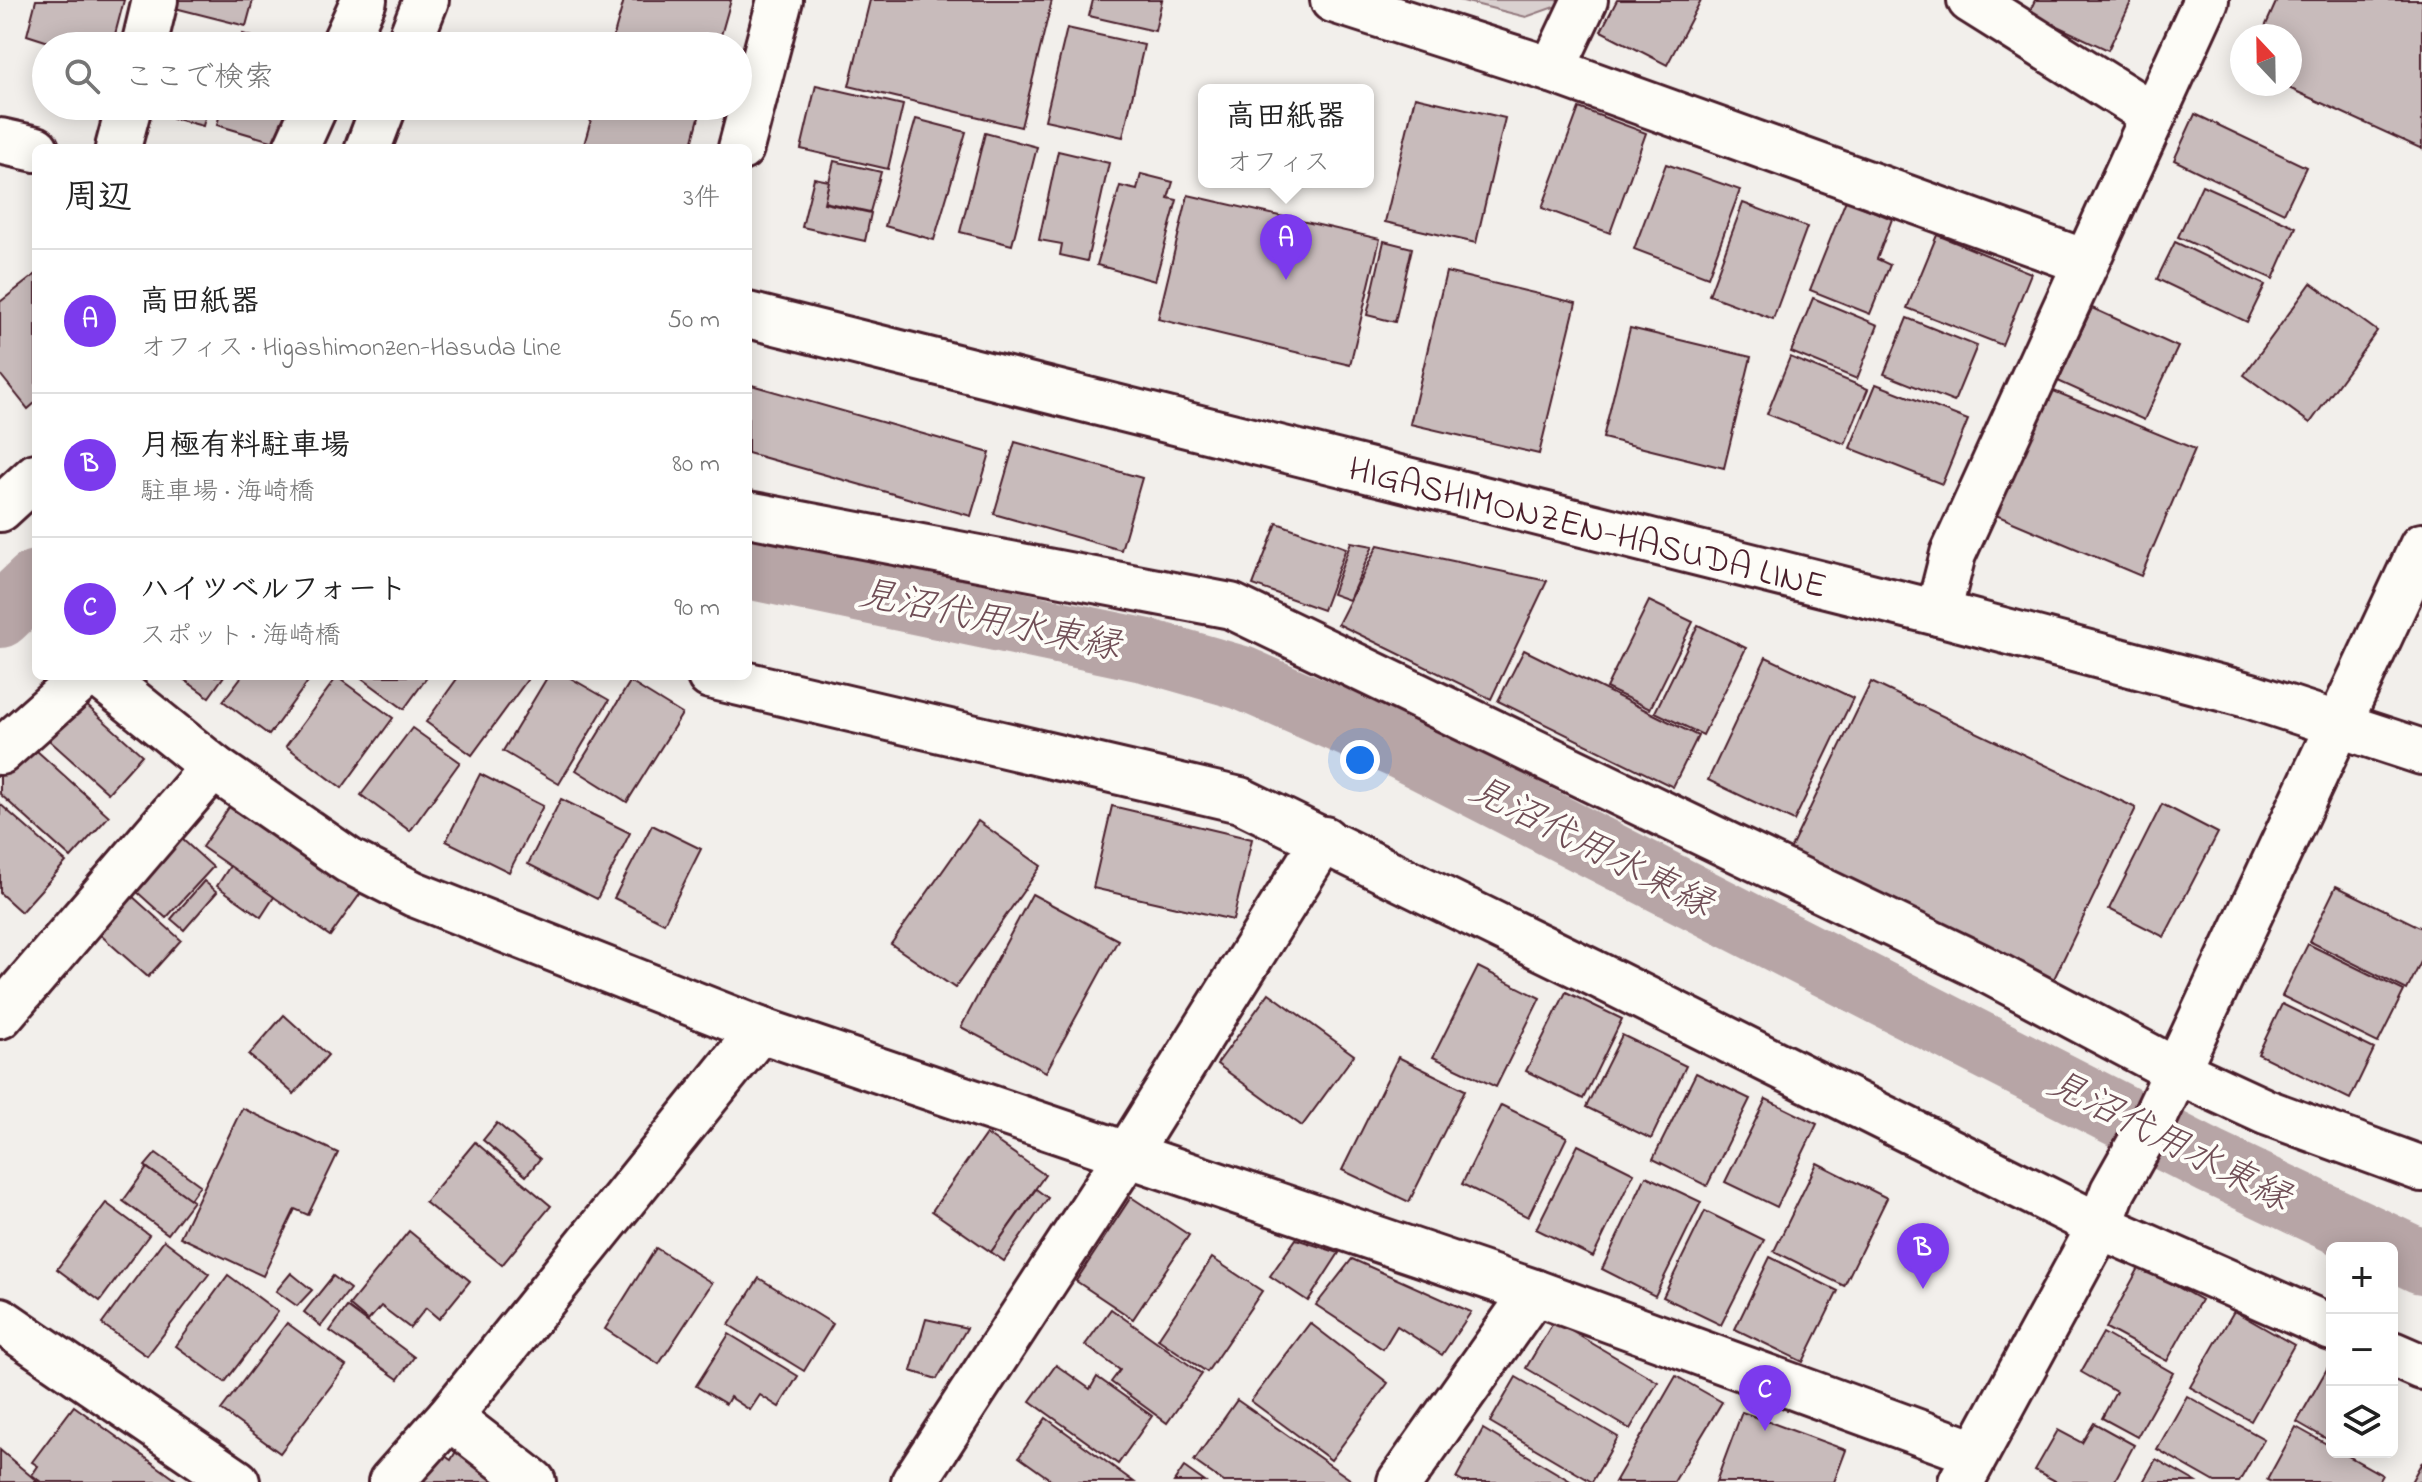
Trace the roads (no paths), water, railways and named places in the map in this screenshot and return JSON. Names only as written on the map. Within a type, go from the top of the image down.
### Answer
[{"type":"street","points":[[147,32],[155,0]]},
{"type":"street","points":[[349,32],[364,0]]},
{"type":"street","points":[[413,32],[426,0]]},
{"type":"street","points":[[752,106],[780,0]]},
{"type":"street","points":[[1333,0],[1552,70],[2085,262]]},
{"type":"street","points":[[1552,70],[1585,0]]},
{"type":"street","points":[[1970,0],[2153,115]]},
{"type":"street","points":[[1938,613],[1953,554],[2206,0]]},
{"type":"street","points":[[119,144],[125,120]]},
{"type":"street","points":[[298,144],[309,120]]},
{"type":"street","points":[[370,144],[379,120]]},
{"type":"street","points":[[742,144],[748,120]]},
{"type":"street","points":[[0,141],[32,148]]},
{"type":"street","name":"HIGASHIMONZEN-HASUDA LINE","points":[[752,316],[1938,613],[2251,696],[2422,752]]},
{"type":"street","points":[[0,509],[32,480]]},
{"type":"street","points":[[752,515],[1231,606],[1979,966],[2175,1070],[2266,1112],[2422,1169]]},
{"type":"street","points":[[105,680],[213,767],[349,861],[414,894],[760,1030],[1534,1292],[1968,1468],[2100,1226],[2113,1191],[2157,1113],[2422,546]]},
{"type":"street","points":[[0,752],[81,680]]},
{"type":"street","points":[[727,680],[1240,800],[2100,1226],[2326,1325]]},
{"type":"street","points":[[0,1016],[213,767]]},
{"type":"street","points":[[914,1482],[1127,1155],[1324,839]]},
{"type":"street","points":[[391,1482],[449,1417],[760,1030]]},
{"type":"street","points":[[1400,1482],[1534,1292]]},
{"type":"street","points":[[0,1320],[237,1482]]},
{"type":"street","points":[[2398,1357],[2422,1367]]},
{"type":"street","points":[[449,1417],[533,1482]]},
{"type":"waterway","name":"見沼代用水東縁","points":[[752,568],[1148,651],[1242,678],[1404,749],[2211,1162],[2422,1262]]},
{"type":"waterway","name":"見沼代用水東縁","points":[[0,616],[32,586]]},
{"type":"place","name":"高田紙器","points":[[1286,280]]},
{"type":"place","name":"月極有料駐車場","points":[[1923,1289]]},
{"type":"place","name":"ハイツベルフォート","points":[[1765,1431]]}]
